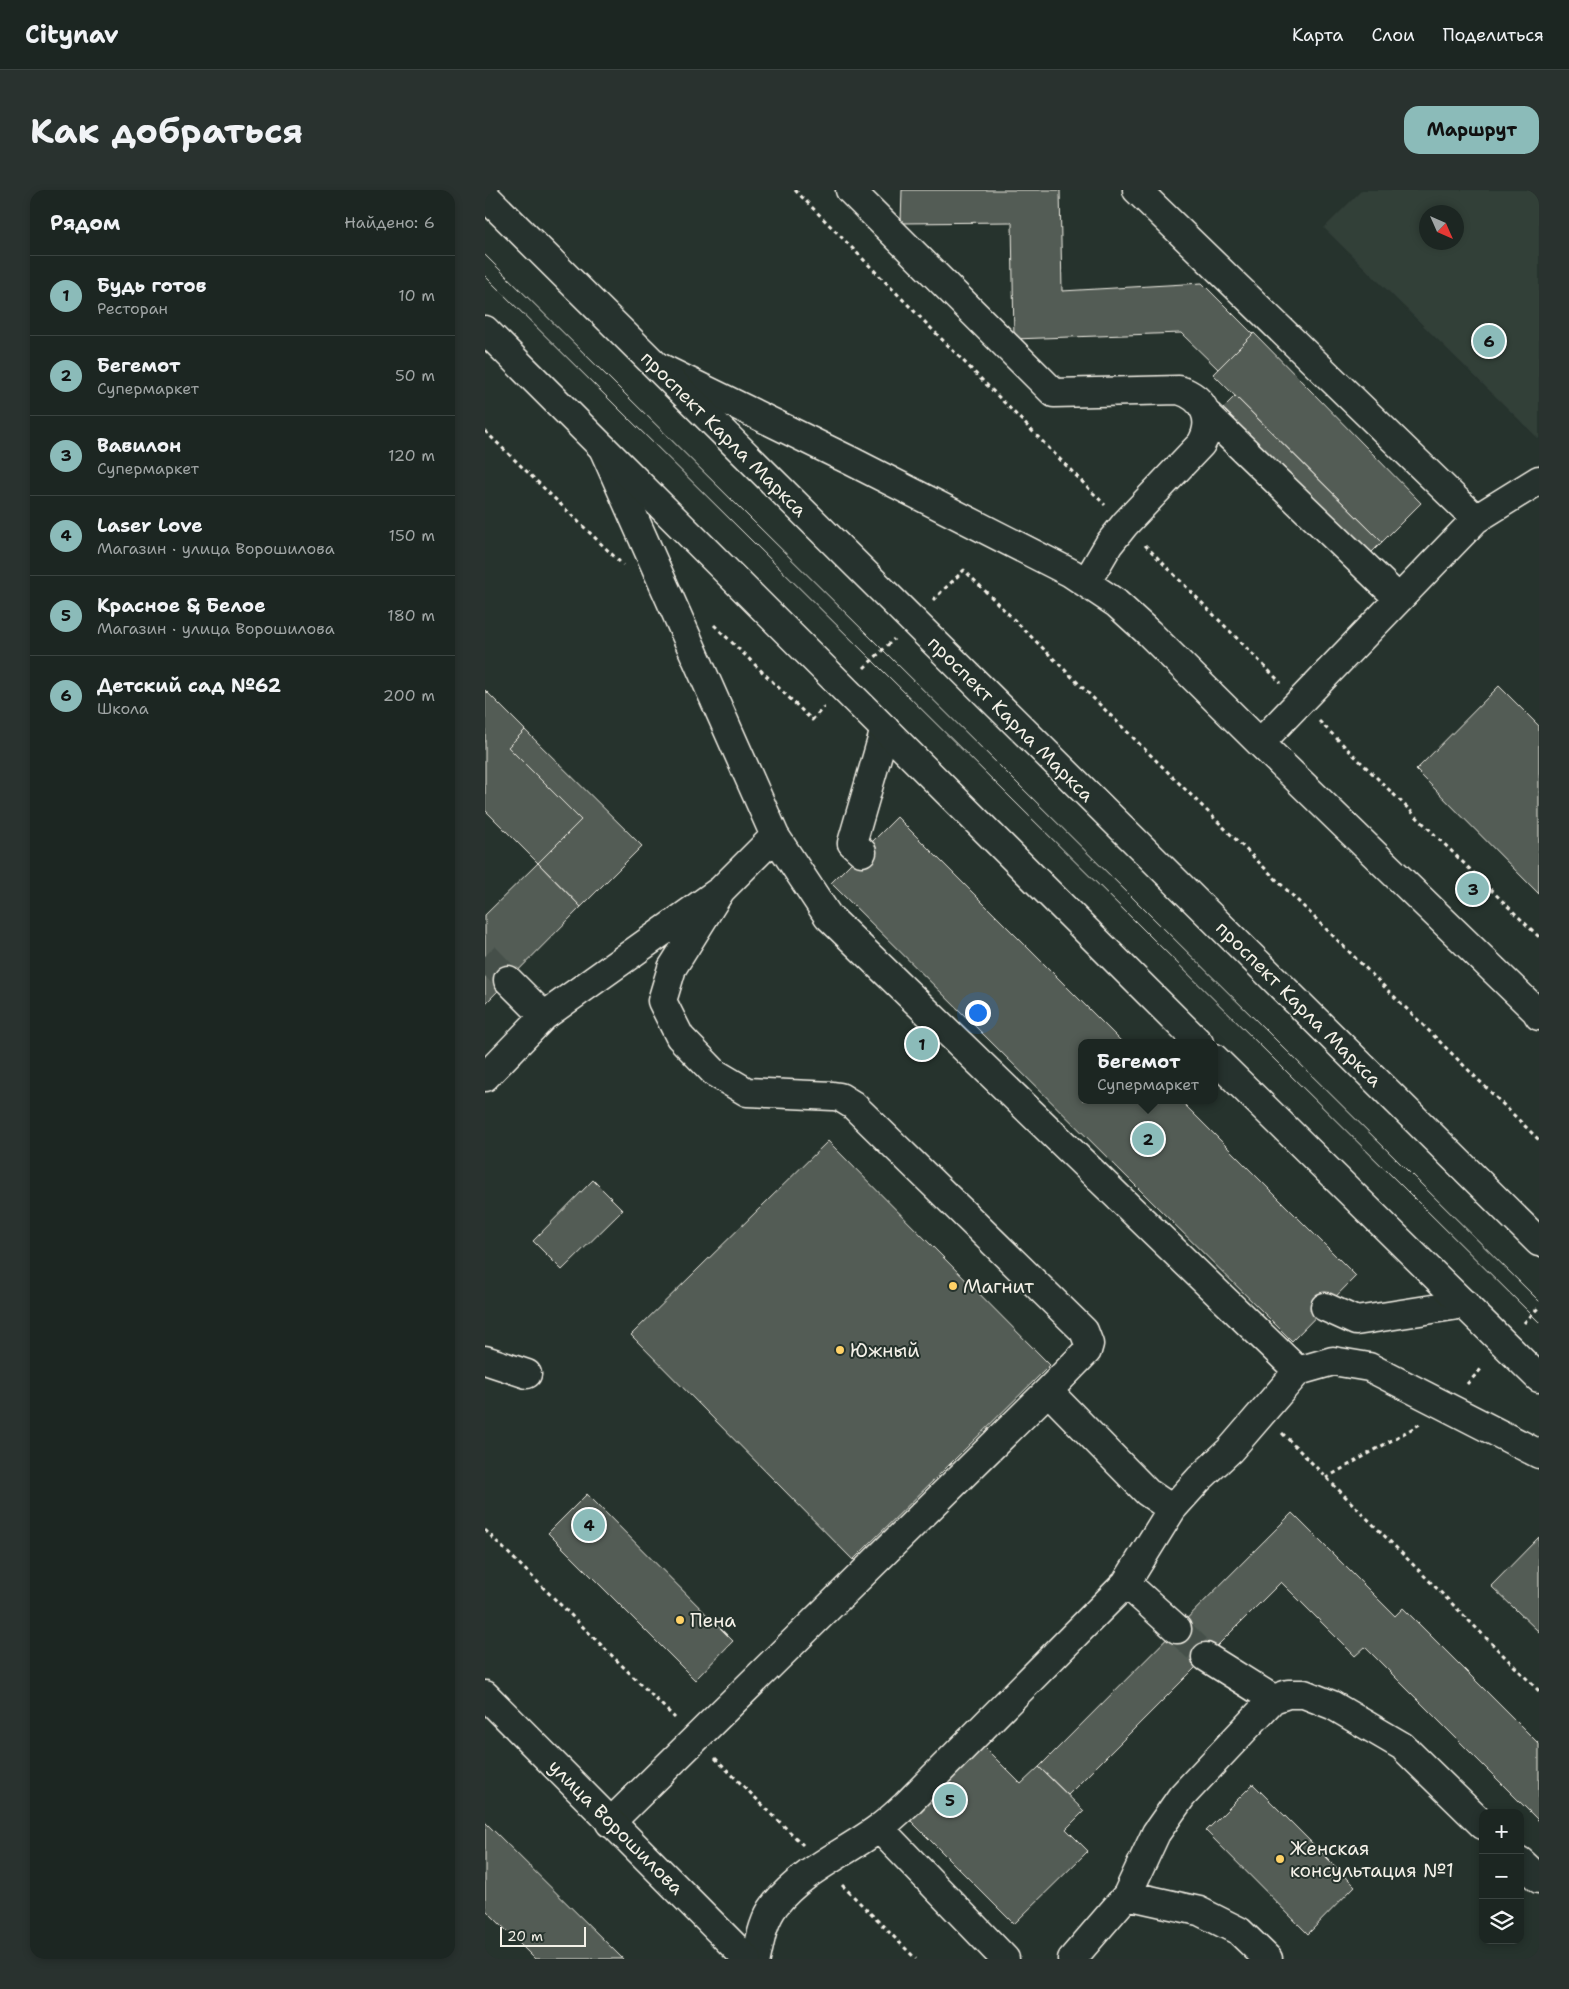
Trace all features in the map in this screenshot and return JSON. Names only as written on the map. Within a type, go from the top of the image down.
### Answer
[{"type":"main road","points":[[850,190],[1054,393],[1179,390],[1191,394],[1206,413],[1399,599]]},
{"type":"main road","points":[[1137,190],[1476,519]]},
{"type":"main road","name":"проспект Карла Маркса","points":[[485,196],[1539,1242]]},
{"type":"main road","points":[[485,330],[1195,1039]]},
{"type":"main road","points":[[654,364],[851,461],[1071,573],[1116,603],[1149,632],[1260,743],[1538,1008]]},
{"type":"main road","points":[[1086,583],[1109,544],[1125,524],[1201,444],[1207,433],[1209,423],[1206,413]]},
{"type":"main road","points":[[602,446],[775,836],[828,916],[1299,1371]]},
{"type":"main road","points":[[1260,743],[1476,519],[1539,480]]},
{"type":"main road","points":[[862,852],[853,843],[885,729]]},
{"type":"main road","points":[[485,1077],[544,1016],[721,890],[775,836]]},
{"type":"main road","points":[[611,1823],[1048,1390],[1087,1350],[1089,1344],[1084,1331],[853,1105],[840,1097],[833,1096],[747,1092],[715,1073],[680,1037],[662,1001],[672,968],[721,890]]},
{"type":"main road","points":[[508,980],[544,1016]]},
{"type":"main road","points":[[1218,1062],[1539,1378]]},
{"type":"main road","points":[[1325,1308],[1356,1321],[1465,1304]]},
{"type":"main road","points":[[485,1360],[527,1374]]},
{"type":"main road","points":[[756,1959],[763,1930],[774,1906],[791,1888],[849,1846],[879,1828],[913,1798],[1126,1583],[1172,1510],[1299,1371],[1333,1361],[1369,1367],[1539,1454]]},
{"type":"main road","points":[[1048,1390],[1147,1492],[1172,1510]]},
{"type":"main road","points":[[1126,1583],[1177,1629]]},
{"type":"main road","points":[[1206,1657],[1273,1699]]},
{"type":"main road","points":[[1072,1959],[1127,1895],[1156,1833],[1182,1796],[1273,1699],[1287,1694],[1304,1694],[1332,1705],[1402,1746],[1479,1820]]},
{"type":"main road","name":"улица Ворошилова","points":[[486,1699],[747,1959]]},
{"type":"main road","points":[[879,1828],[1005,1959]]},
{"type":"main road","points":[[1524,1865],[1539,1879]]},
{"type":"main road","points":[[1127,1895],[1199,1910],[1239,1931],[1268,1959]]},
{"type":"path","points":[[795,190],[1299,702],[1539,937]]},
{"type":"path","points":[[933,601],[964,570],[1539,1140]]},
{"type":"path","points":[[863,669],[894,639]]},
{"type":"path","points":[[812,720],[824,708]]},
{"type":"path","points":[[1522,1325],[1539,1307]]},
{"type":"path","points":[[1326,1478],[1429,1419],[1445,1406],[1483,1367]]},
{"type":"path","points":[[1262,1413],[1539,1691]]},
{"type":"shaded area","points":[[1362,190],[1539,190],[1539,439],[1324,228]]},
{"type":"building","points":[[902,190],[1060,190],[1062,291],[1202,283],[1253,334],[1218,369],[1181,333],[1014,339],[1012,222],[901,223]]},
{"type":"building","points":[[1254,333],[1421,503],[1382,542],[1213,374]]},
{"type":"building","points":[[1235,396],[1382,542],[1364,560],[1218,413]]},
{"type":"building","points":[[1499,686],[1539,726],[1539,894],[1416,770]]},
{"type":"building","points":[[485,690],[525,730],[508,747],[581,820],[538,863],[485,810]]},
{"type":"building","points":[[525,730],[642,846],[581,907],[538,863],[581,820],[508,747]]},
{"type":"building","points":[[897,817],[1119,1039],[1078,1039],[1078,1104],[1184,1104],[1356,1276],[1292,1341],[831,883]]},
{"type":"building","points":[[538,863],[581,907],[485,1004],[485,915]]},
{"type":"building","name":"Южный","points":[[828,1141],[1050,1365],[853,1560],[631,1335]]},
{"type":"building","points":[[593,1180],[623,1210],[562,1270],[533,1241]]},
{"type":"building","points":[[587,1494],[733,1641],[695,1680],[548,1533]]},
{"type":"building","points":[[1292,1513],[1395,1616],[1403,1608],[1539,1744],[1539,1821],[1365,1647],[1355,1656],[1281,1582],[1068,1795],[1039,1767]]},
{"type":"building","points":[[1539,1537],[1539,1632],[1491,1586]]},
{"type":"building","points":[[978,1741],[1021,1784],[1039,1767],[1084,1811],[1066,1829],[1088,1851],[1014,1924],[904,1814]]},
{"type":"building","name":"Женская консультация №1","points":[[1253,1784],[1355,1886],[1308,1934],[1206,1831]]},
{"type":"building","points":[[485,1822],[623,1959],[535,1959],[485,1909]]},
{"type":"tunnel","points":[[485,956],[508,980]]},
{"type":"tunnel","points":[[1177,1629],[1206,1657]]},
{"type":"tram line","points":[[485,255],[1539,1301]]},
{"type":"tram line","points":[[485,276],[1539,1322]]},
{"type":"place","name":"Детский сад №62","points":[[1489,341]]},
{"type":"place","name":"Вавилон","points":[[1473,889]]},
{"type":"place","name":"Будь готов","points":[[922,1044]]},
{"type":"place","name":"Бегемот","points":[[1148,1139]]},
{"type":"place","name":"Магнит","points":[[953,1286]]},
{"type":"place","name":"Южный","points":[[840,1350]]},
{"type":"place","name":"Laser Love","points":[[589,1525]]},
{"type":"place","name":"Пена","points":[[680,1620]]},
{"type":"place","name":"Красное & Белое","points":[[950,1800]]},
{"type":"place","name":"Женская консультация №1","points":[[1280,1859]]}]
